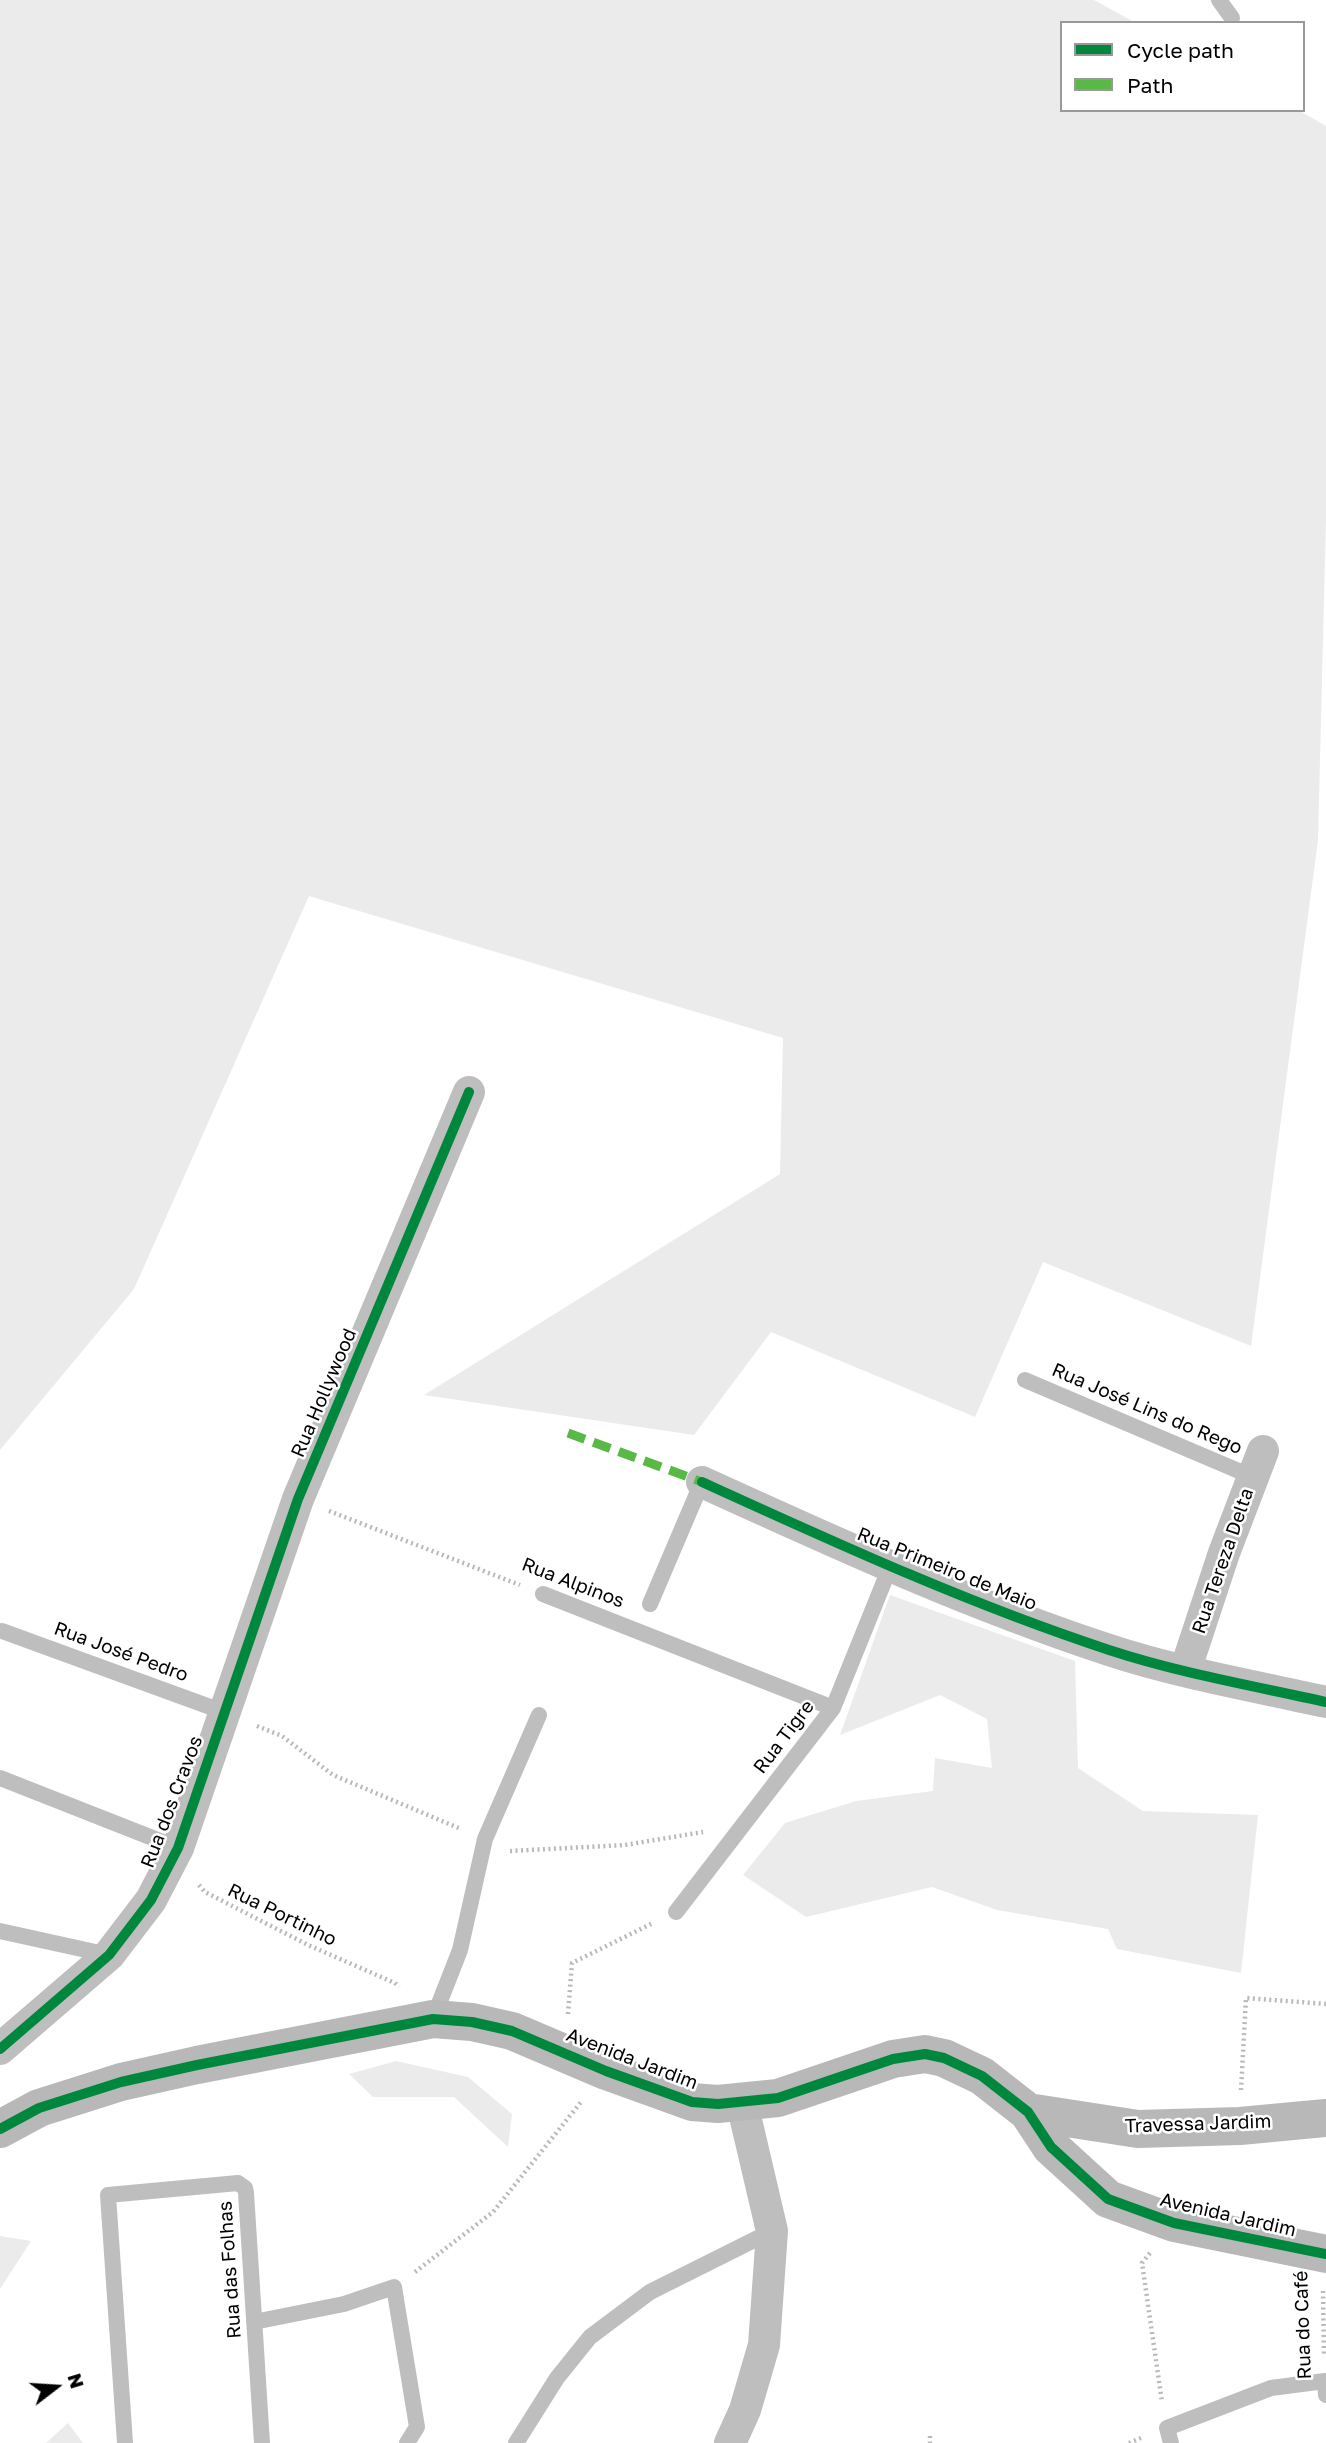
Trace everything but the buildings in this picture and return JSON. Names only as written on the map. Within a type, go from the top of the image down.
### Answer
[{"type":"street","name":"Rua Hollywood","points":[[224,1712],[298,1499],[469,1092]]},
{"type":"street","name":"Rua Tereza Delta","points":[[1185,1671],[1224,1553],[1258,1464]]},
{"type":"street","name":"Rua Primeiro de Maio","points":[[702,1482],[890,1567],[1111,1651],[1185,1671],[1326,1702]]},
{"type":"street","name":"Rua dos Cravos","points":[[0,2049],[109,1955],[151,1900],[178,1848],[224,1712]]},
{"type":"street","name":"Avenida Jardim","points":[[0,2129],[39,2108],[121,2082],[433,2019],[472,2022],[512,2031],[606,2071],[692,2102],[742,2102],[778,2098],[893,2059],[925,2054],[944,2058],[982,2076],[1028,2112],[1051,2147],[1108,2199],[1174,2223],[1324,2254]]},
{"type":"street","points":[[730,2443],[745,2410],[764,2346],[772,2231],[742,2102]]},
{"type":"street","name":"Travessa Jardim","points":[[1028,2112],[1138,2129],[1240,2126],[1326,2118]]},
{"type":"street","points":[[1072,2167],[1074,2142],[1100,2125]]},
{"type":"lane","points":[[1219,0],[1232,18]]},
{"type":"lane","name":"Rua José Lins do Rego","points":[[1025,1380],[1258,1464]]},
{"type":"lane","points":[[650,1604],[702,1482]]},
{"type":"lane","name":"Rua Tigre","points":[[676,1912],[833,1708],[890,1567]]},
{"type":"lane","name":"Rua Alpinos","points":[[543,1594],[833,1708]]},
{"type":"lane","name":"Rua José Pedro","points":[[2,1631],[224,1712]]},
{"type":"lane","points":[[433,2019],[460,1950],[485,1839],[539,1715]]},
{"type":"lane","points":[[0,1778],[178,1848]]},
{"type":"lane","points":[[0,1931],[109,1955]]},
{"type":"lane","name":"Rua das Folhas","points":[[125,2443],[108,2195],[224,2185],[242,2185],[246,2193],[262,2443]]},
{"type":"lane","points":[[516,2443],[557,2378],[590,2337],[650,2292],[727,2251],[772,2231]]},
{"type":"lane","points":[[254,2322],[344,2304],[394,2287],[416,2427],[407,2443]]},
{"type":"lane","points":[[1169,2436],[1270,2388],[1326,2388]]},
{"type":"path","points":[[566,2053],[572,1963],[676,1912]]},
{"type":"path","points":[[1240,2126],[1244,2000],[1249,1997],[1326,2004]]},
{"type":"path","points":[[394,2287],[493,2213],[606,2071]]},
{"type":"path","points":[[1142,2263],[1169,2436]]},
{"type":"path","points":[[930,2436],[930,2443]]},
{"type":"shaded area","points":[[0,0],[1094,0],[1132,21],[1060,21],[1060,112],[1302,112],[1326,126],[1326,518],[1318,840],[1251,1346],[1043,1262],[975,1417],[771,1332],[694,1435],[424,1395],[780,1174],[783,1038],[309,896],[134,1289],[0,1450]]},
{"type":"shaded area","points":[[890,1595],[1075,1661],[1078,1768],[1143,1811],[1258,1815],[1241,1973],[1117,1949],[1108,1929],[997,1910],[932,1887],[806,1917],[743,1875],[785,1823],[856,1801],[933,1791],[935,1758],[992,1768],[987,1719],[940,1695],[840,1735]]},
{"type":"shaded area","points":[[396,2061],[468,2077],[512,2114],[508,2147],[454,2097],[373,2097],[349,2074]]},
{"type":"shaded area","points":[[0,2236],[31,2241],[0,2289]]},
{"type":"shaded area","points":[[68,2423],[83,2443],[46,2443]]},
{"type":"marked path","points":[[568,1433],[702,1482]]},
{"type":"cycle path","points":[[0,2049],[109,1955],[151,1900],[178,1848],[298,1499],[469,1092]]},
{"type":"cycle path","points":[[702,1482],[903,1572],[1057,1632],[1162,1666],[1326,1702]]},
{"type":"cycle path","points":[[0,2129],[39,2108],[121,2082],[433,2019],[472,2022],[512,2031],[606,2071],[692,2102],[718,2104],[778,2098],[893,2059],[925,2054],[944,2058],[982,2076],[1028,2112],[1051,2147],[1108,2199],[1174,2223],[1326,2254]]}]
